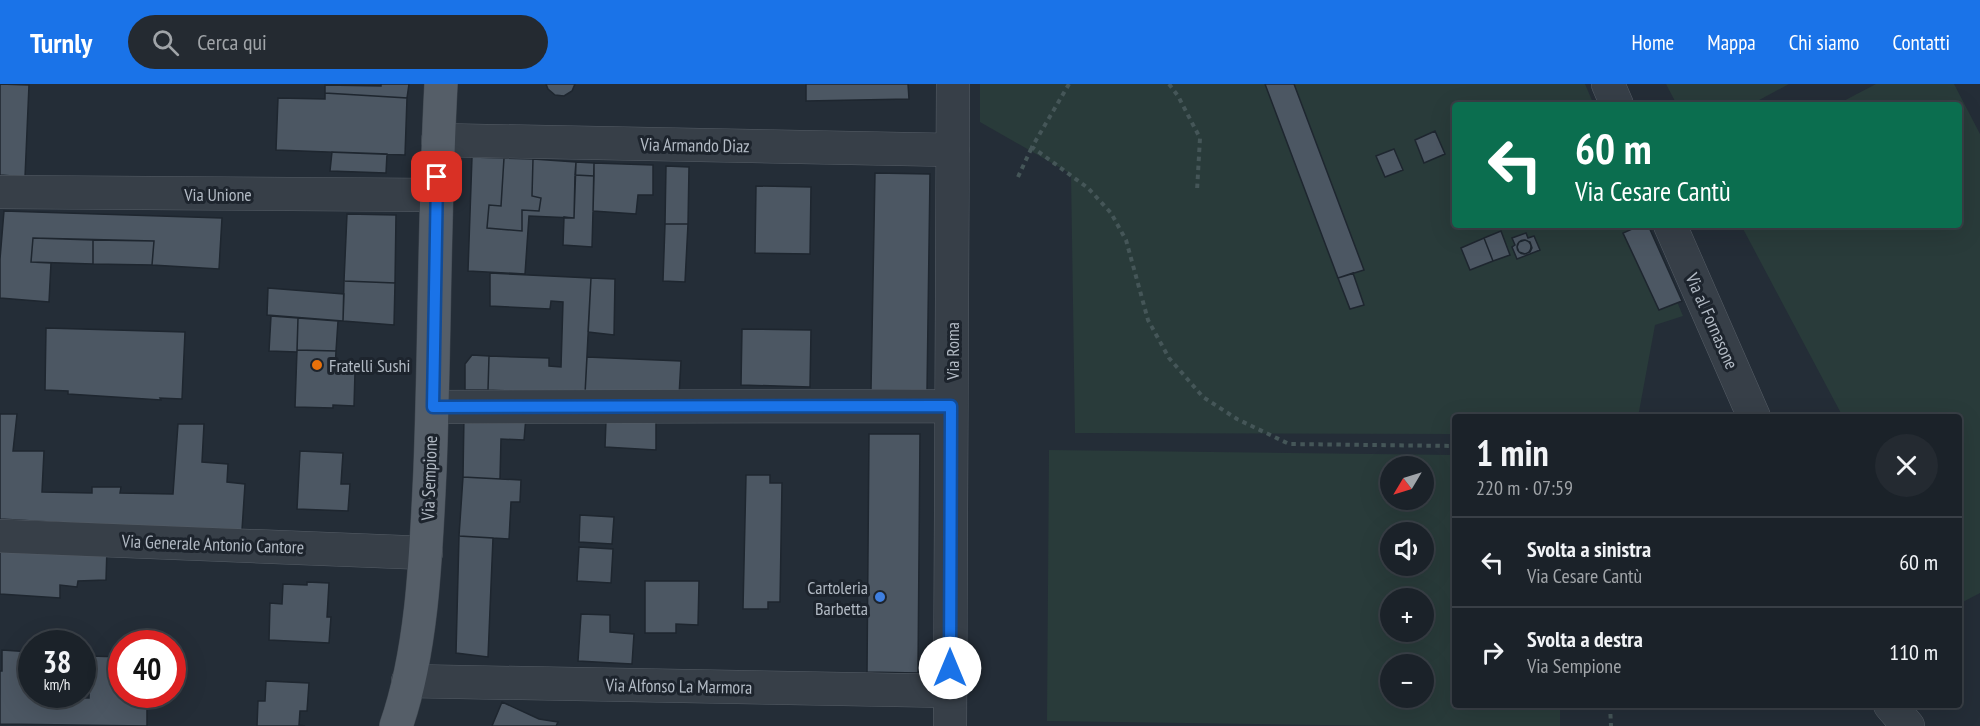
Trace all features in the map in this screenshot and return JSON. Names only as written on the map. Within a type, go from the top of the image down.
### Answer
[{"type":"main road","name":"Via Sempione","points":[[396,726],[415,644],[426,553],[433,407],[436,195],[441,84]]},
{"type":"street","name":"Via Roma","points":[[950,726],[953,84]]},
{"type":"street","points":[[1608,84],[1616,102]]},
{"type":"street","name":"Via Armando Diaz","points":[[438,140],[953,150]]},
{"type":"street","name":"Via Unione","points":[[0,192],[436,195]]},
{"type":"street","name":"Via al Fornasone","points":[[1671,228],[1753,414]]},
{"type":"street","points":[[433,407],[951,406]]},
{"type":"street","name":"Via Generale Antonio Cantore","points":[[0,536],[426,553]]},
{"type":"street","name":"Via Alfonso La Marmora","points":[[408,681],[950,692]]},
{"type":"street","points":[[1875,708],[1875,726]]},
{"type":"street","points":[[1893,708],[1908,726]]},
{"type":"path","points":[[1018,177],[1032,147],[1069,84]]},
{"type":"path","points":[[1169,84],[1178,96],[1200,138],[1197,191]]},
{"type":"path","points":[[1032,147],[1088,188],[1111,213],[1126,240],[1148,320],[1169,358],[1203,397],[1237,420],[1288,444],[1452,446]]},
{"type":"path","points":[[1611,708],[1611,726]]},
{"type":"shaded area","points":[[980,84],[1585,84],[1593,102],[1452,102],[1452,228],[1646,228],[1683,316],[1655,325],[1639,414],[1452,414],[1452,434],[1075,433],[1071,174],[980,122]]},
{"type":"shaded area","points":[[1666,84],[1789,84],[1756,102],[1675,102]]},
{"type":"shaded area","points":[[1876,84],[1954,84],[1980,134],[1980,593],[1962,602],[1962,414],[1841,414],[1743,228],[1962,228],[1962,102],[1842,102]]},
{"type":"shaded area","points":[[1049,450],[1452,455],[1452,708],[1560,708],[1560,726],[1047,721]]},
{"type":"building","points":[[0,84],[29,85],[25,177],[0,175]]},
{"type":"building","points":[[381,84],[409,84],[407,98],[325,93],[325,85],[381,86]]},
{"type":"building","points":[[546,84],[575,84],[572,91],[564,96],[555,95]]},
{"type":"building","points":[[806,84],[908,84],[909,99],[806,101]]},
{"type":"building","points":[[1265,84],[1294,84],[1364,270],[1338,278]]},
{"type":"building","points":[[325,93],[407,98],[405,155],[276,150],[278,98],[325,99]]},
{"type":"building","points":[[1435,131],[1445,154],[1424,163],[1415,140]]},
{"type":"building","points":[[1394,149],[1403,170],[1385,177],[1376,156]]},
{"type":"building","points":[[332,152],[387,154],[386,173],[330,171]]},
{"type":"building","points":[[472,157],[504,158],[501,206],[489,205],[487,228],[522,231],[522,210],[539,211],[541,198],[532,196],[533,159],[576,162],[574,218],[529,216],[525,274],[468,271]]},
{"type":"building","points":[[504,158],[533,159],[532,196],[541,198],[539,211],[522,210],[522,231],[487,228],[489,205],[501,206]]},
{"type":"building","points":[[576,162],[594,163],[594,176],[575,175]]},
{"type":"building","points":[[594,163],[653,165],[653,195],[638,195],[636,214],[593,211]]},
{"type":"building","points":[[666,166],[689,167],[688,224],[665,224]]},
{"type":"building","points":[[875,173],[930,174],[927,391],[871,390]]},
{"type":"building","points":[[575,175],[594,176],[592,247],[563,245],[564,217],[574,218]]},
{"type":"building","points":[[756,186],[811,187],[810,254],[755,253]]},
{"type":"building","points":[[4,211],[222,218],[219,269],[152,265],[154,241],[33,238],[31,262],[51,263],[49,302],[0,298]]},
{"type":"building","points":[[347,214],[396,215],[395,283],[344,281]]},
{"type":"building","points":[[665,224],[688,224],[685,282],[663,281]]},
{"type":"building","points":[[1634,228],[1649,228],[1682,301],[1659,310],[1623,233]]},
{"type":"building","points":[[1501,231],[1510,255],[1493,261],[1484,238]]},
{"type":"building","points":[[1526,233],[1528,238],[1534,236],[1540,250],[1517,259],[1512,247],[1515,245],[1512,238]],"holes":[[[1525,240],[1530,242],[1532,248],[1530,252],[1525,254],[1519,252],[1517,247],[1519,242]]]},
{"type":"building","points":[[33,238],[93,240],[93,264],[31,262]]},
{"type":"building","points":[[1484,238],[1493,261],[1470,270],[1461,248]]},
{"type":"building","points":[[93,240],[154,241],[152,265],[93,264]]},
{"type":"building","points":[[1524,240],[1529,242],[1531,247],[1529,252],[1524,254],[1519,252],[1517,247],[1519,242]]},
{"type":"building","points":[[490,273],[591,278],[585,394],[488,390],[489,356],[549,358],[549,366],[561,367],[563,302],[551,301],[550,309],[490,306]]},
{"type":"building","points":[[1353,273],[1364,305],[1350,309],[1338,278]]},
{"type":"building","points":[[591,278],[615,279],[614,335],[588,332]]},
{"type":"building","points":[[344,281],[395,283],[394,325],[343,321]]},
{"type":"building","points":[[268,288],[344,294],[343,321],[267,315]]},
{"type":"building","points":[[271,316],[298,318],[297,352],[269,351]]},
{"type":"building","points":[[298,318],[338,321],[336,351],[297,350]]},
{"type":"building","points":[[46,328],[185,332],[182,399],[160,398],[161,400],[68,394],[68,391],[45,390]]},
{"type":"building","points":[[742,329],[811,330],[810,387],[741,385]]},
{"type":"building","points":[[297,350],[336,351],[335,371],[355,372],[354,406],[295,407]]},
{"type":"building","points":[[472,355],[489,356],[488,390],[465,390],[465,364]]},
{"type":"building","points":[[587,357],[681,361],[679,396],[585,394]]},
{"type":"building","points":[[0,414],[17,414],[13,451],[44,451],[42,492],[92,493],[92,487],[121,487],[120,493],[173,494],[178,424],[204,424],[202,462],[228,464],[227,482],[245,484],[242,530],[200,531],[0,519]]},
{"type":"building","points":[[464,415],[526,417],[524,440],[501,439],[500,479],[463,477]]},
{"type":"building","points":[[606,420],[656,422],[656,450],[605,447]]},
{"type":"building","points":[[869,434],[920,434],[918,673],[867,672]]},
{"type":"building","points":[[300,451],[343,453],[341,484],[350,484],[348,511],[297,509]]},
{"type":"building","points":[[746,475],[770,475],[770,483],[782,483],[780,602],[768,602],[768,609],[743,609]]},
{"type":"building","points":[[463,477],[521,480],[520,502],[511,502],[509,539],[459,536]]},
{"type":"building","points":[[580,515],[614,517],[612,544],[579,542]]},
{"type":"building","points":[[459,536],[493,538],[488,657],[456,653]]},
{"type":"building","points":[[0,544],[107,548],[106,580],[78,581],[77,587],[60,585],[60,598],[0,594]]},
{"type":"building","points":[[579,547],[613,549],[611,583],[577,581]]},
{"type":"building","points":[[645,581],[699,581],[698,625],[676,624],[676,633],[645,633]]},
{"type":"building","points":[[307,582],[329,583],[327,617],[331,617],[329,643],[269,640],[270,603],[282,604],[283,584],[307,585]]},
{"type":"building","points":[[581,614],[610,615],[610,632],[634,634],[632,664],[578,661]]},
{"type":"building","points":[[2,650],[18,651],[18,708],[96,708],[96,656],[108,657],[108,708],[147,708],[147,726],[0,724],[0,671],[2,671]]},
{"type":"building","points":[[266,681],[309,683],[307,711],[300,711],[299,725],[305,726],[257,726],[258,701],[265,701]]},
{"type":"building","points":[[502,702],[539,719],[558,722],[556,726],[492,726]]},
{"type":"place","name":"Fratelli Sushi","points":[[317,365]]},
{"type":"place","name":"Cartoleria Barbetta","points":[[880,597]]},
{"type":"route","points":[[437,177],[433,407],[951,406],[950,668]]}]
